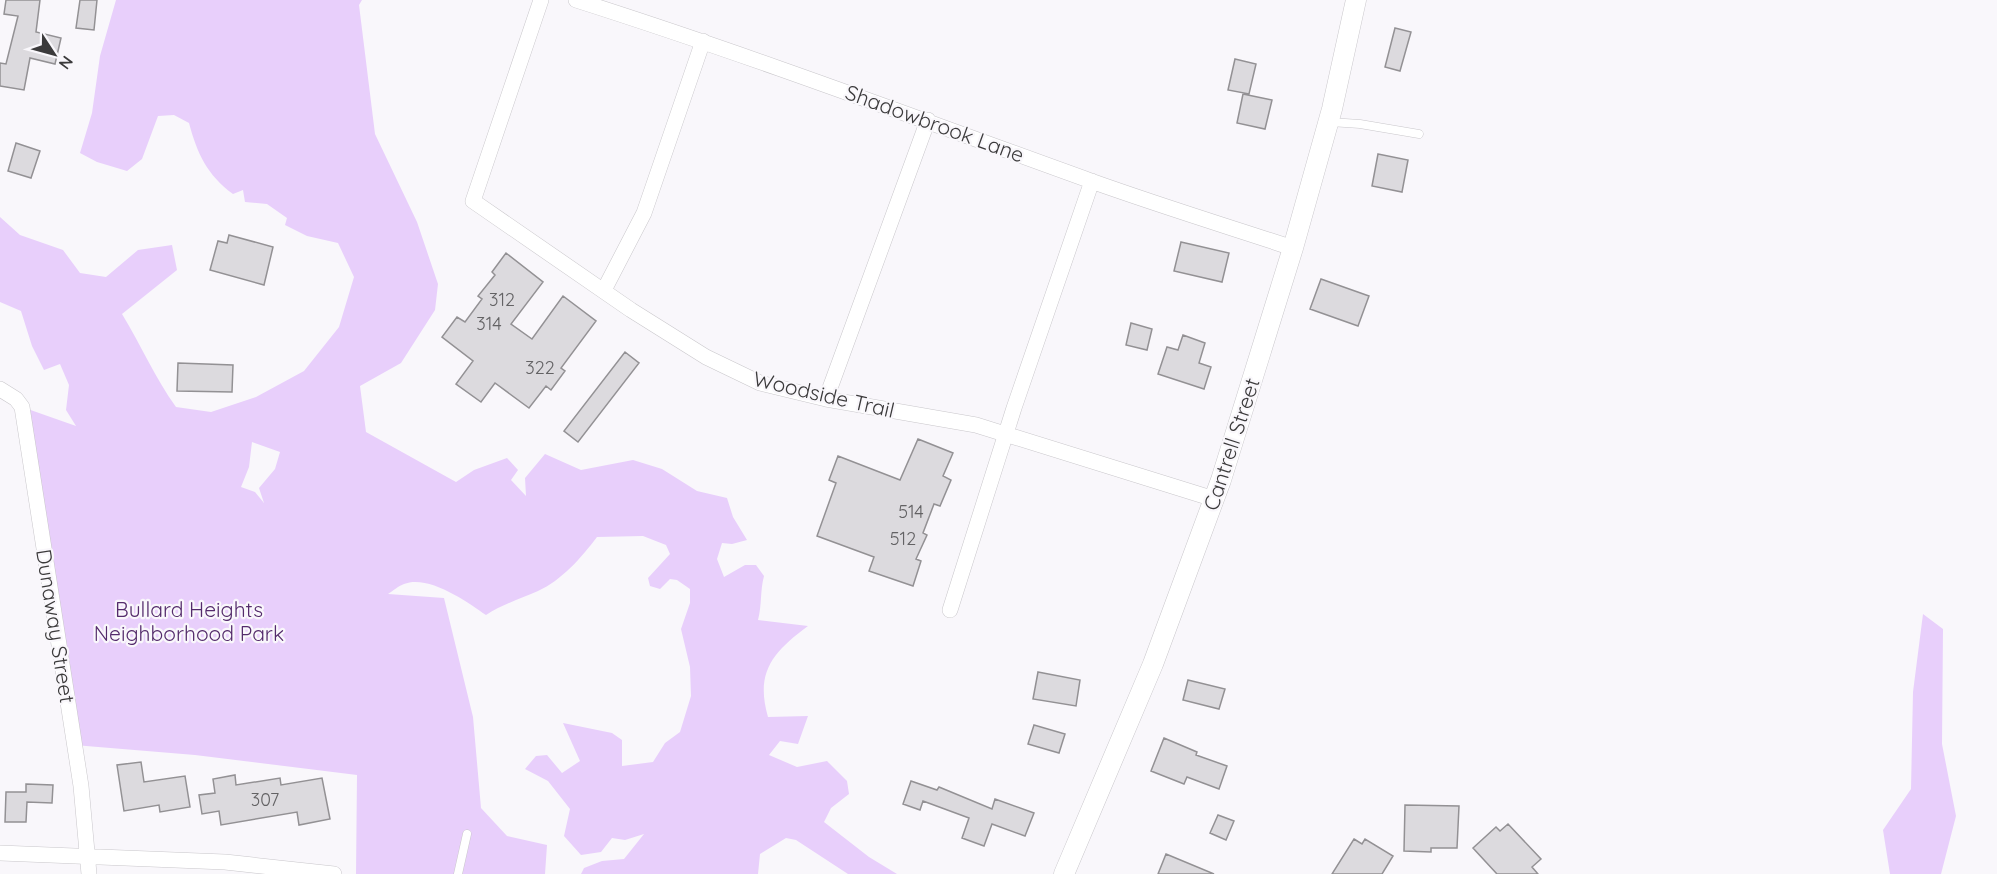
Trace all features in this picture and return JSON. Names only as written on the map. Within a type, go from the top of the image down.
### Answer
[{"type":"street","name":"Woodside Trail","points":[[541,0],[473,201],[706,357],[760,383],[826,399],[976,425],[1214,500]]},
{"type":"street","name":"Shadowbrook Lane","points":[[576,0],[703,41],[928,120],[1092,181],[1293,248]]},
{"type":"street","name":"Cantrell Street","points":[[1064,874],[1154,664],[1214,500],[1293,248],[1329,122],[1356,0]]},
{"type":"street","points":[[604,290],[644,213],[703,41]]},
{"type":"street","points":[[826,399],[928,120]]},
{"type":"street","points":[[950,610],[1006,433],[1092,181]]},
{"type":"street","name":"Dunaway Street","points":[[0,390],[16,399],[22,407],[79,776],[89,874]]},
{"type":"street","points":[[0,852],[225,862],[334,874]]},
{"type":"lane","points":[[1329,122],[1360,124],[1419,134]]},
{"type":"lane","points":[[458,874],[467,834]]},
{"type":"green space","name":"Bullard Heights Neighborhood Park","points":[[116,0],[362,0],[359,5],[375,134],[417,222],[438,284],[435,310],[401,363],[360,386],[366,432],[456,482],[474,470],[507,458],[518,470],[511,480],[526,496],[525,478],[545,454],[581,470],[633,460],[662,469],[697,491],[727,498],[733,517],[747,540],[732,544],[722,543],[717,559],[724,577],[745,565],[756,565],[764,576],[758,620],[808,626],[777,654],[770,664],[764,687],[768,717],[808,716],[798,744],[780,741],[769,755],[797,767],[827,761],[847,781],[849,794],[831,808],[824,822],[869,857],[897,874],[848,874],[796,840],[786,838],[760,854],[758,874],[581,874],[584,868],[602,861],[624,859],[644,834],[625,840],[612,838],[601,852],[581,855],[564,836],[570,809],[548,781],[525,769],[536,756],[547,755],[562,773],[580,761],[563,723],[612,733],[622,740],[622,766],[653,762],[665,743],[680,732],[691,696],[690,667],[681,629],[690,603],[690,589],[677,580],[670,579],[660,589],[650,586],[648,578],[670,554],[666,545],[643,536],[597,537],[578,560],[555,581],[486,615],[447,591],[424,583],[404,584],[388,594],[444,598],[473,717],[481,808],[507,836],[547,845],[545,874],[356,874],[357,775],[195,755],[74,745],[22,407],[76,426],[66,410],[69,385],[60,364],[44,370],[32,346],[21,311],[0,302],[0,217],[20,235],[63,250],[80,273],[106,277],[138,250],[172,245],[177,270],[122,314],[161,385],[176,407],[211,412],[256,397],[304,371],[339,327],[354,277],[338,243],[307,236],[285,225],[287,218],[267,204],[245,202],[243,190],[233,194],[224,187],[204,163],[189,123],[174,115],[158,116],[142,159],[127,171],[97,162],[80,153],[92,113],[100,56]],"holes":[[[252,442],[280,452],[275,469],[259,488],[264,503],[255,492],[241,487],[249,467]]]},
{"type":"green space","points":[[1923,614],[1943,629],[1942,744],[1956,816],[1941,874],[1890,874],[1883,830],[1911,789],[1913,692]]},
{"type":"building","points":[[6,0],[40,0],[36,32],[61,38],[55,64],[30,58],[24,90],[0,86],[0,63],[6,64],[18,16],[4,14]]},
{"type":"building","points":[[80,0],[97,0],[94,30],[76,28]]},
{"type":"building","points":[[1395,28],[1411,32],[1400,71],[1385,67]]},
{"type":"building","points":[[1235,59],[1256,64],[1249,94],[1228,90]]},
{"type":"building","points":[[1243,94],[1272,100],[1265,129],[1237,123]]},
{"type":"building","points":[[16,143],[40,151],[31,178],[8,171]]},
{"type":"building","points":[[1378,154],[1408,160],[1402,192],[1372,186]]},
{"type":"building","points":[[229,235],[273,247],[264,285],[210,270],[218,241],[227,243]]},
{"type":"building","points":[[1181,242],[1229,253],[1222,282],[1174,271]]},
{"type":"building","points":[[506,253],[543,282],[511,324],[532,339],[563,296],[596,321],[561,368],[565,371],[551,390],[546,386],[529,408],[495,383],[481,402],[456,384],[473,361],[442,337],[457,317],[465,322],[482,299],[478,296],[495,275],[492,272]]},
{"type":"building","points":[[1321,279],[1369,296],[1358,326],[1310,309]]},
{"type":"building","points":[[1131,323],[1152,329],[1147,350],[1126,345]]},
{"type":"building","points":[[1183,335],[1205,343],[1199,363],[1211,367],[1204,389],[1158,374],[1167,347],[1178,350]]},
{"type":"building","points":[[625,352],[639,363],[578,442],[564,431]]},
{"type":"building","points":[[178,363],[233,365],[232,392],[177,391]]},
{"type":"building","points":[[918,439],[953,453],[943,476],[951,480],[940,506],[934,504],[923,533],[927,535],[916,559],[921,561],[913,586],[869,571],[874,557],[817,536],[836,483],[829,480],[838,456],[900,480]]},
{"type":"building","points":[[1038,672],[1080,680],[1076,706],[1033,699]]},
{"type":"building","points":[[1188,680],[1225,689],[1219,709],[1183,700]]},
{"type":"building","points":[[1034,725],[1065,734],[1059,753],[1028,744]]},
{"type":"building","points":[[1164,738],[1197,752],[1196,755],[1227,766],[1219,789],[1187,777],[1184,784],[1151,771]]},
{"type":"building","points":[[141,762],[144,782],[185,776],[190,807],[160,812],[159,805],[124,811],[117,765]]},
{"type":"building","points":[[235,775],[236,785],[280,778],[281,785],[322,778],[330,819],[299,825],[297,812],[221,825],[219,811],[202,814],[199,795],[215,793],[213,779]]},
{"type":"building","points":[[911,781],[937,790],[939,787],[992,809],[995,799],[1034,813],[1025,836],[992,824],[984,846],[962,838],[969,818],[923,801],[920,810],[903,804]]},
{"type":"building","points":[[26,784],[53,785],[52,803],[27,802],[26,822],[5,822],[6,792],[26,792]]},
{"type":"building","points":[[1405,805],[1459,806],[1457,848],[1431,848],[1431,852],[1404,851]]},
{"type":"building","points":[[1218,815],[1234,821],[1226,840],[1210,833]]},
{"type":"building","points":[[1508,824],[1541,859],[1532,867],[1538,874],[1497,874],[1473,848],[1496,827],[1500,831]]},
{"type":"building","points":[[1354,839],[1362,844],[1365,839],[1393,856],[1382,874],[1332,874]]},
{"type":"building","points":[[1166,854],[1214,874],[1158,874]]}]
